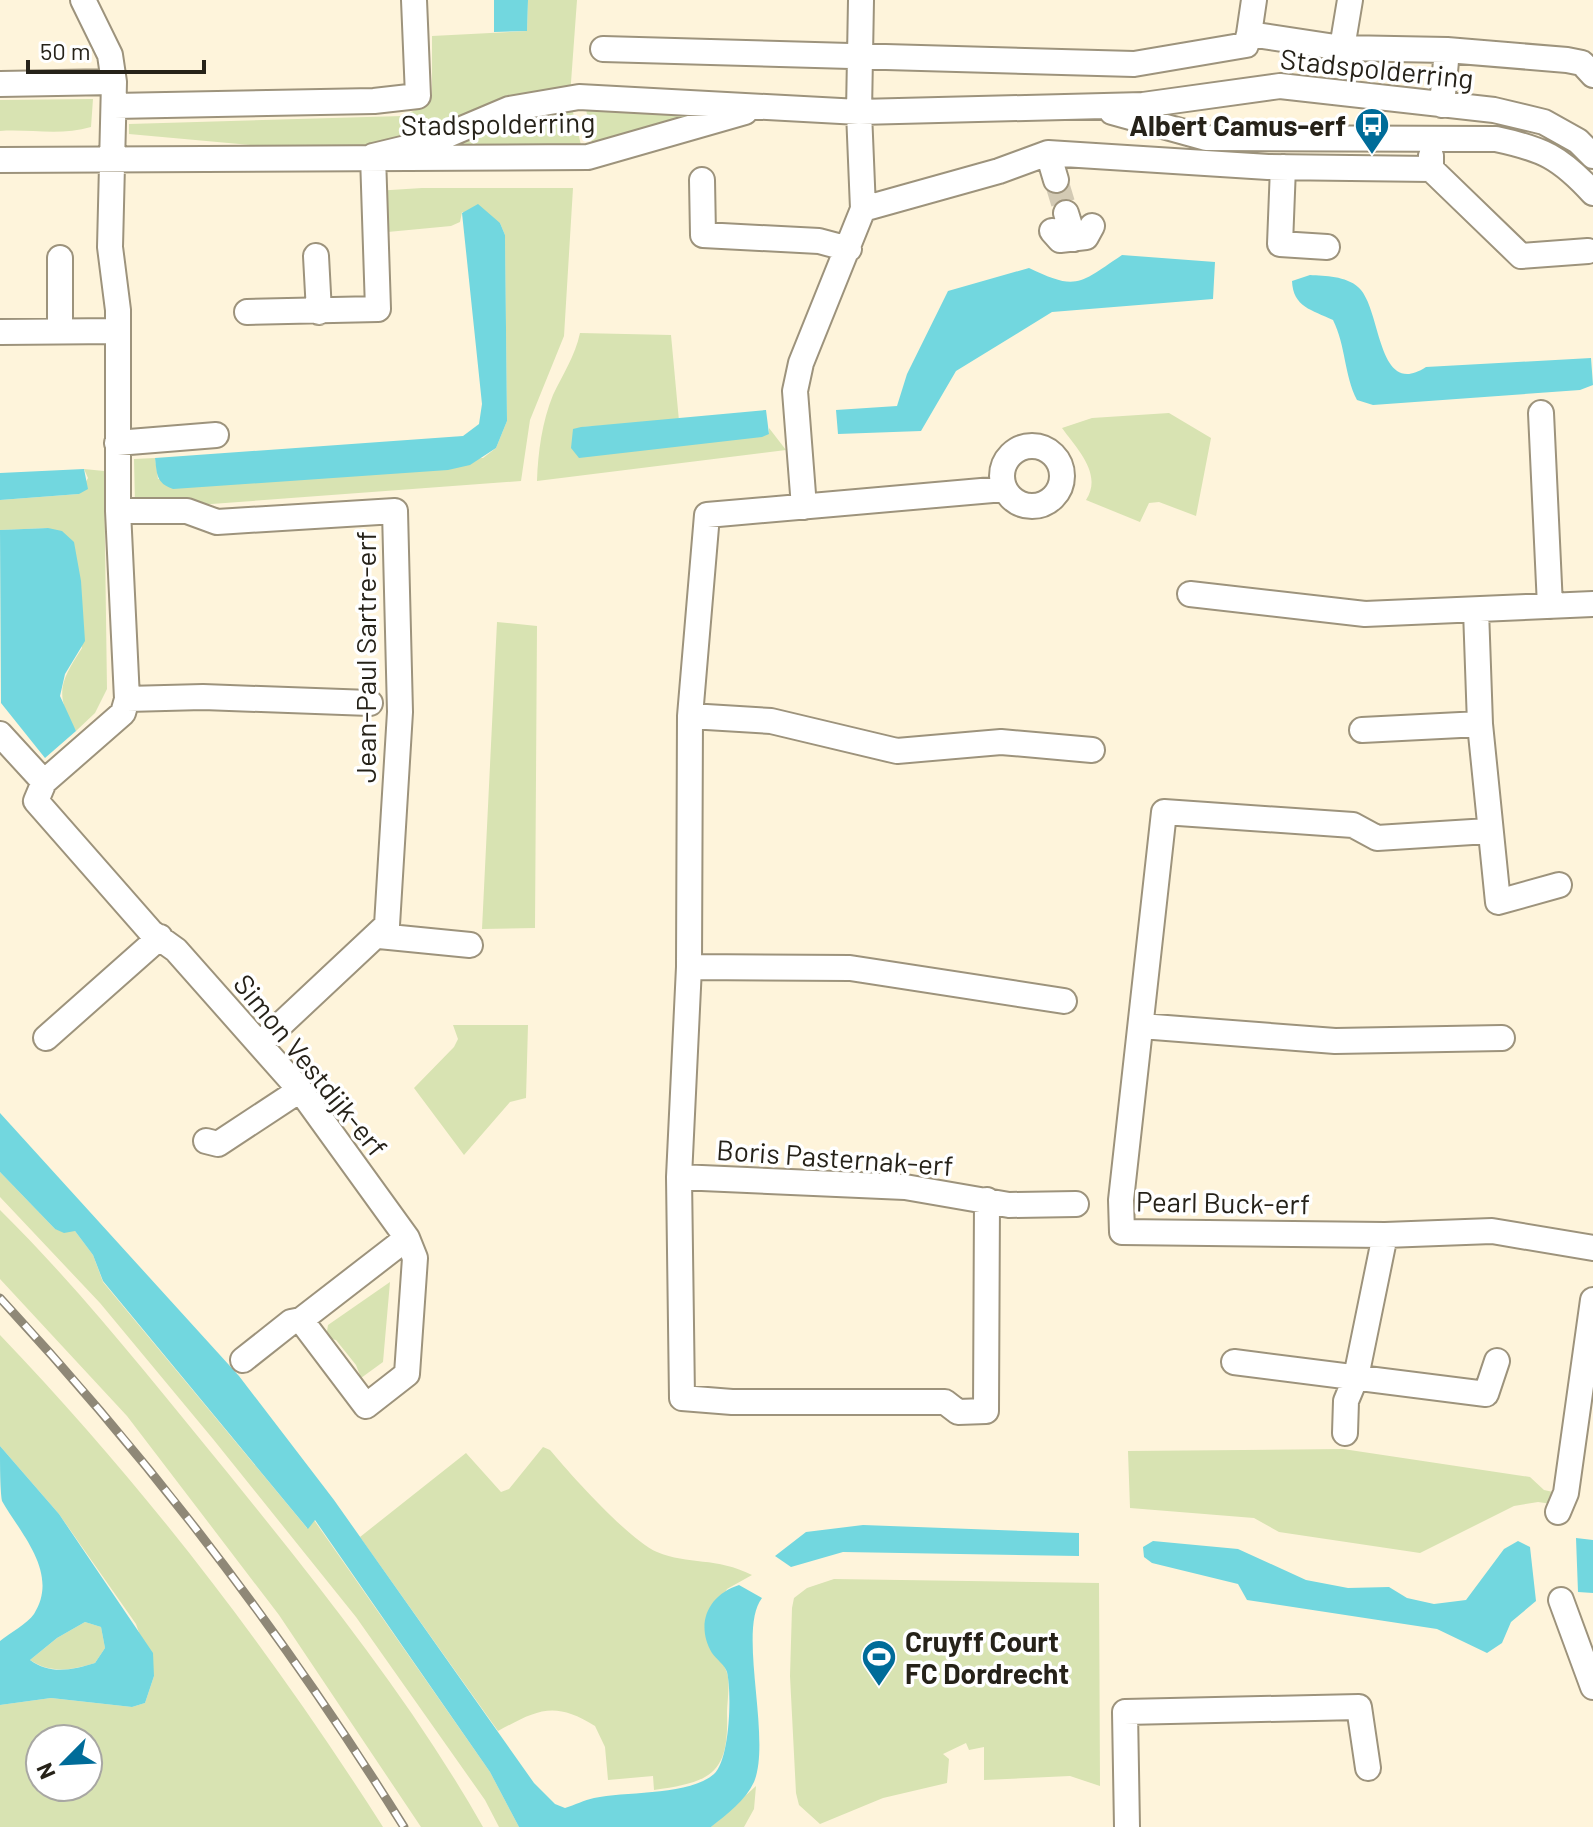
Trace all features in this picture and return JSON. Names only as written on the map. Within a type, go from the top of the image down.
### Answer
[{"type":"street","points":[[0,734],[44,782],[123,713],[127,699],[118,511],[118,331],[110,247],[114,94],[110,55],[83,0]]},
{"type":"street","points":[[0,84],[114,94],[374,101],[418,96],[414,0]]},
{"type":"street","points":[[804,507],[795,391],[813,330],[863,209],[859,112],[861,0]]},
{"type":"street","points":[[603,49],[1134,64],[1246,45],[1254,0]]},
{"type":"street","points":[[1342,48],[1350,0]]},
{"type":"street","points":[[1249,34],[1342,48],[1447,50],[1567,60],[1582,63],[1593,75]]},
{"type":"street","points":[[1442,105],[1447,50]]},
{"type":"street","name":"Stadspolderring","points":[[373,156],[446,137],[509,109],[579,97],[859,112],[1143,105],[1280,86],[1494,110],[1544,122],[1578,141],[1593,156]]},
{"type":"street","name":"Stadspolderring","points":[[0,160],[588,157],[763,107]]},
{"type":"street","name":"Stadspolderring","points":[[1095,107],[1206,138],[1496,139],[1535,147],[1565,162],[1593,193]]},
{"type":"street","points":[[1431,169],[1432,140]]},
{"type":"street","points":[[863,209],[999,171],[1048,153],[1275,167],[1431,169],[1521,256],[1588,251]]},
{"type":"street","points":[[1048,153],[1056,180]]},
{"type":"street","name":"Stadspolderring","points":[[247,312],[378,309],[373,156]]},
{"type":"street","points":[[1275,167],[1280,244],[1327,247]]},
{"type":"street","points":[[702,180],[703,235],[819,241],[849,249]]},
{"type":"street","points":[[316,256],[319,312]]},
{"type":"street","points":[[60,258],[60,331]]},
{"type":"street","points":[[0,332],[118,331]]},
{"type":"street","points":[[1541,413],[1550,606]]},
{"type":"street","points":[[117,443],[216,435]]},
{"type":"street","name":"Boris Pasternak-erf","points":[[987,1200],[986,1411],[958,1412],[945,1402],[732,1402],[682,1398],[679,1177],[689,967],[690,716],[707,515],[1004,489]]},
{"type":"street","name":"Jean-Paul Sartre-erf","points":[[118,511],[187,511],[217,522],[395,511],[400,712],[387,925],[379,936]]},
{"type":"street","points":[[1190,594],[1365,614],[1593,604]]},
{"type":"street","points":[[1476,610],[1488,831],[1498,902],[1559,885]]},
{"type":"street","name":"Jean-Paul Sartre-erf","points":[[127,699],[203,697],[370,703]]},
{"type":"street","points":[[690,716],[771,721],[897,751],[1001,742],[1092,750]]},
{"type":"street","points":[[1362,730],[1480,724]]},
{"type":"street","name":"Simon Vestdijk-erf","points":[[44,782],[36,801],[151,932],[176,950],[300,1090],[407,1238],[415,1258],[407,1374],[366,1406],[301,1320]]},
{"type":"street","name":"Pearl Buck-erf","points":[[1488,831],[1377,838],[1353,825],[1164,812],[1121,1200],[1122,1232],[1385,1235],[1492,1231],[1593,1248]]},
{"type":"street","points":[[260,1044],[379,936],[470,945]]},
{"type":"street","points":[[46,1038],[160,937]]},
{"type":"street","points":[[689,967],[850,968],[1064,1001]]},
{"type":"street","points":[[1141,1026],[1335,1041],[1502,1038]]},
{"type":"street","points":[[206,1141],[218,1144],[300,1090]]},
{"type":"street","name":"Boris Pasternak-erf","points":[[679,1177],[905,1187],[1009,1205],[1076,1204]]},
{"type":"street","points":[[1345,1433],[1346,1401],[1356,1377],[1385,1235]]},
{"type":"street","points":[[243,1360],[291,1322],[301,1320],[407,1238]]},
{"type":"street","points":[[1558,1512],[1566,1493],[1587,1376],[1593,1300]]},
{"type":"street","points":[[1234,1362],[1486,1394],[1497,1361]]},
{"type":"street","points":[[1561,1600],[1593,1687]]},
{"type":"street","points":[[1127,1827],[1125,1712],[1359,1707],[1368,1768]]},
{"type":"green space","points":[[528,0],[577,0],[570,96],[363,148],[294,149],[129,134],[129,124],[402,116],[420,108],[432,96],[432,36],[527,31]]},
{"type":"green space","points":[[93,99],[91,127],[57,132],[0,131],[0,100]]},
{"type":"green space","points":[[585,103],[735,111],[593,150]]},
{"type":"green space","points":[[572,108],[582,149],[435,148],[533,112]]},
{"type":"green space","points":[[573,188],[564,336],[530,420],[521,481],[143,509],[135,505],[134,459],[155,458],[158,479],[483,458],[496,448],[507,421],[505,235],[500,223],[462,212],[460,222],[451,226],[377,233],[375,191]]},
{"type":"green space","points":[[580,333],[671,335],[679,421],[582,427],[769,434],[769,428],[786,450],[537,481],[546,416]]},
{"type":"green space","points":[[1169,413],[1211,438],[1196,516],[1159,502],[1149,503],[1140,522],[1086,500],[1092,481],[1090,471],[1062,428],[1092,418]]},
{"type":"green space","points":[[84,469],[104,471],[107,689],[95,713],[76,731],[65,707],[62,688],[82,648],[48,528],[0,530],[0,500],[79,494],[88,478]]},
{"type":"green space","points":[[497,622],[537,626],[535,928],[482,929]]},
{"type":"green space","points":[[453,1025],[528,1025],[526,1098],[510,1102],[464,1155],[414,1088],[454,1047],[458,1039]]},
{"type":"green space","points":[[0,1172],[55,1229],[75,1231],[93,1255],[103,1282],[307,1528],[314,1520],[490,1772],[519,1827],[499,1827],[485,1800],[356,1617],[100,1303],[0,1197]]},
{"type":"green space","points":[[0,1210],[117,1338],[296,1558],[395,1689],[483,1827],[421,1827],[279,1615],[127,1416],[0,1279]]},
{"type":"green space","points":[[390,1282],[383,1362],[361,1378],[356,1365],[336,1340],[326,1338],[328,1325]]},
{"type":"green space","points":[[0,1335],[106,1452],[204,1571],[340,1760],[383,1827],[0,1827],[0,1705],[51,1698],[132,1707],[145,1703],[154,1676],[136,1624],[59,1514],[0,1446]]},
{"type":"green space","points":[[543,1447],[550,1450],[601,1506],[645,1545],[669,1556],[727,1566],[752,1575],[727,1589],[705,1632],[726,1670],[729,1685],[724,1750],[713,1772],[703,1778],[654,1790],[653,1776],[608,1780],[605,1747],[595,1726],[568,1713],[535,1713],[498,1731],[360,1537],[466,1453],[501,1492],[509,1489]]},
{"type":"green space","points":[[1343,1449],[1530,1477],[1544,1490],[1553,1492],[1552,1504],[1538,1502],[1514,1506],[1420,1553],[1279,1532],[1254,1518],[1130,1508],[1128,1451]]},
{"type":"green space","points":[[834,1579],[1099,1583],[1100,1786],[1070,1776],[984,1780],[984,1747],[969,1750],[966,1743],[943,1754],[949,1759],[947,1783],[883,1798],[820,1824],[799,1805],[796,1793],[790,1676],[792,1608],[794,1598],[807,1588]]},
{"type":"green space","points":[[85,1622],[101,1627],[105,1648],[95,1663],[62,1669],[46,1667],[30,1660],[57,1638]]},
{"type":"green space","points":[[756,1786],[754,1809],[744,1827],[711,1827]]},
{"type":"water","points":[[494,0],[528,0],[527,31],[494,32]]},
{"type":"water","points":[[478,204],[500,223],[505,235],[507,421],[496,448],[470,465],[448,470],[173,489],[160,481],[155,458],[463,436],[479,424],[482,404],[462,213]]},
{"type":"water","points":[[1122,255],[1215,262],[1213,299],[1052,312],[956,371],[921,431],[838,434],[836,410],[897,406],[907,374],[948,291],[1029,268],[1058,280],[1077,281]]},
{"type":"water","points":[[1310,275],[1341,279],[1358,287],[1372,313],[1382,347],[1398,371],[1410,374],[1426,367],[1591,358],[1593,385],[1580,390],[1373,405],[1357,400],[1333,320],[1305,306],[1293,290],[1292,281]]},
{"type":"water","points":[[766,410],[769,434],[762,437],[579,458],[571,448],[573,429],[581,427]]},
{"type":"water","points":[[84,469],[88,489],[79,494],[0,500],[0,473]]},
{"type":"water","points":[[48,528],[62,531],[74,542],[81,581],[85,641],[65,674],[60,696],[76,731],[45,758],[1,703],[0,530]]},
{"type":"water","points":[[0,1113],[239,1376],[334,1500],[534,1783],[555,1804],[565,1808],[594,1798],[689,1786],[714,1774],[726,1741],[729,1695],[727,1672],[707,1642],[705,1621],[712,1603],[739,1585],[762,1598],[755,1613],[753,1634],[758,1763],[754,1782],[741,1801],[711,1827],[519,1827],[490,1772],[315,1520],[308,1529],[103,1281],[93,1255],[75,1231],[64,1233],[55,1229],[0,1172]]},
{"type":"water","points":[[0,1446],[59,1514],[153,1653],[154,1676],[145,1703],[132,1707],[51,1698],[0,1705],[0,1641],[34,1614],[41,1599],[42,1584],[34,1554],[2,1501]],"holes":[[[85,1622],[101,1627],[105,1648],[95,1663],[54,1669],[30,1660],[57,1638]]]},
{"type":"water","points":[[863,1525],[1079,1533],[1079,1556],[843,1552],[791,1567],[775,1556],[806,1532]]},
{"type":"water","points":[[1576,1538],[1593,1540],[1593,1593],[1578,1592]]},
{"type":"water","points":[[1153,1541],[1238,1549],[1306,1580],[1348,1588],[1389,1587],[1407,1598],[1434,1604],[1466,1600],[1504,1549],[1518,1541],[1530,1547],[1536,1601],[1511,1622],[1502,1643],[1487,1653],[1437,1629],[1247,1600],[1238,1584],[1152,1563],[1144,1557],[1143,1547]]},
{"type":"tunnel","points":[[1056,180],[1066,213]]},
{"type":"railway","points":[[0,1298],[110,1423],[214,1553],[312,1688],[404,1827]]},
{"type":"place","name":"Albert Camus-erf","points":[[1372,156]]},
{"type":"place","name":"Cruyff Court FC Dordrecht","points":[[879,1688]]}]
